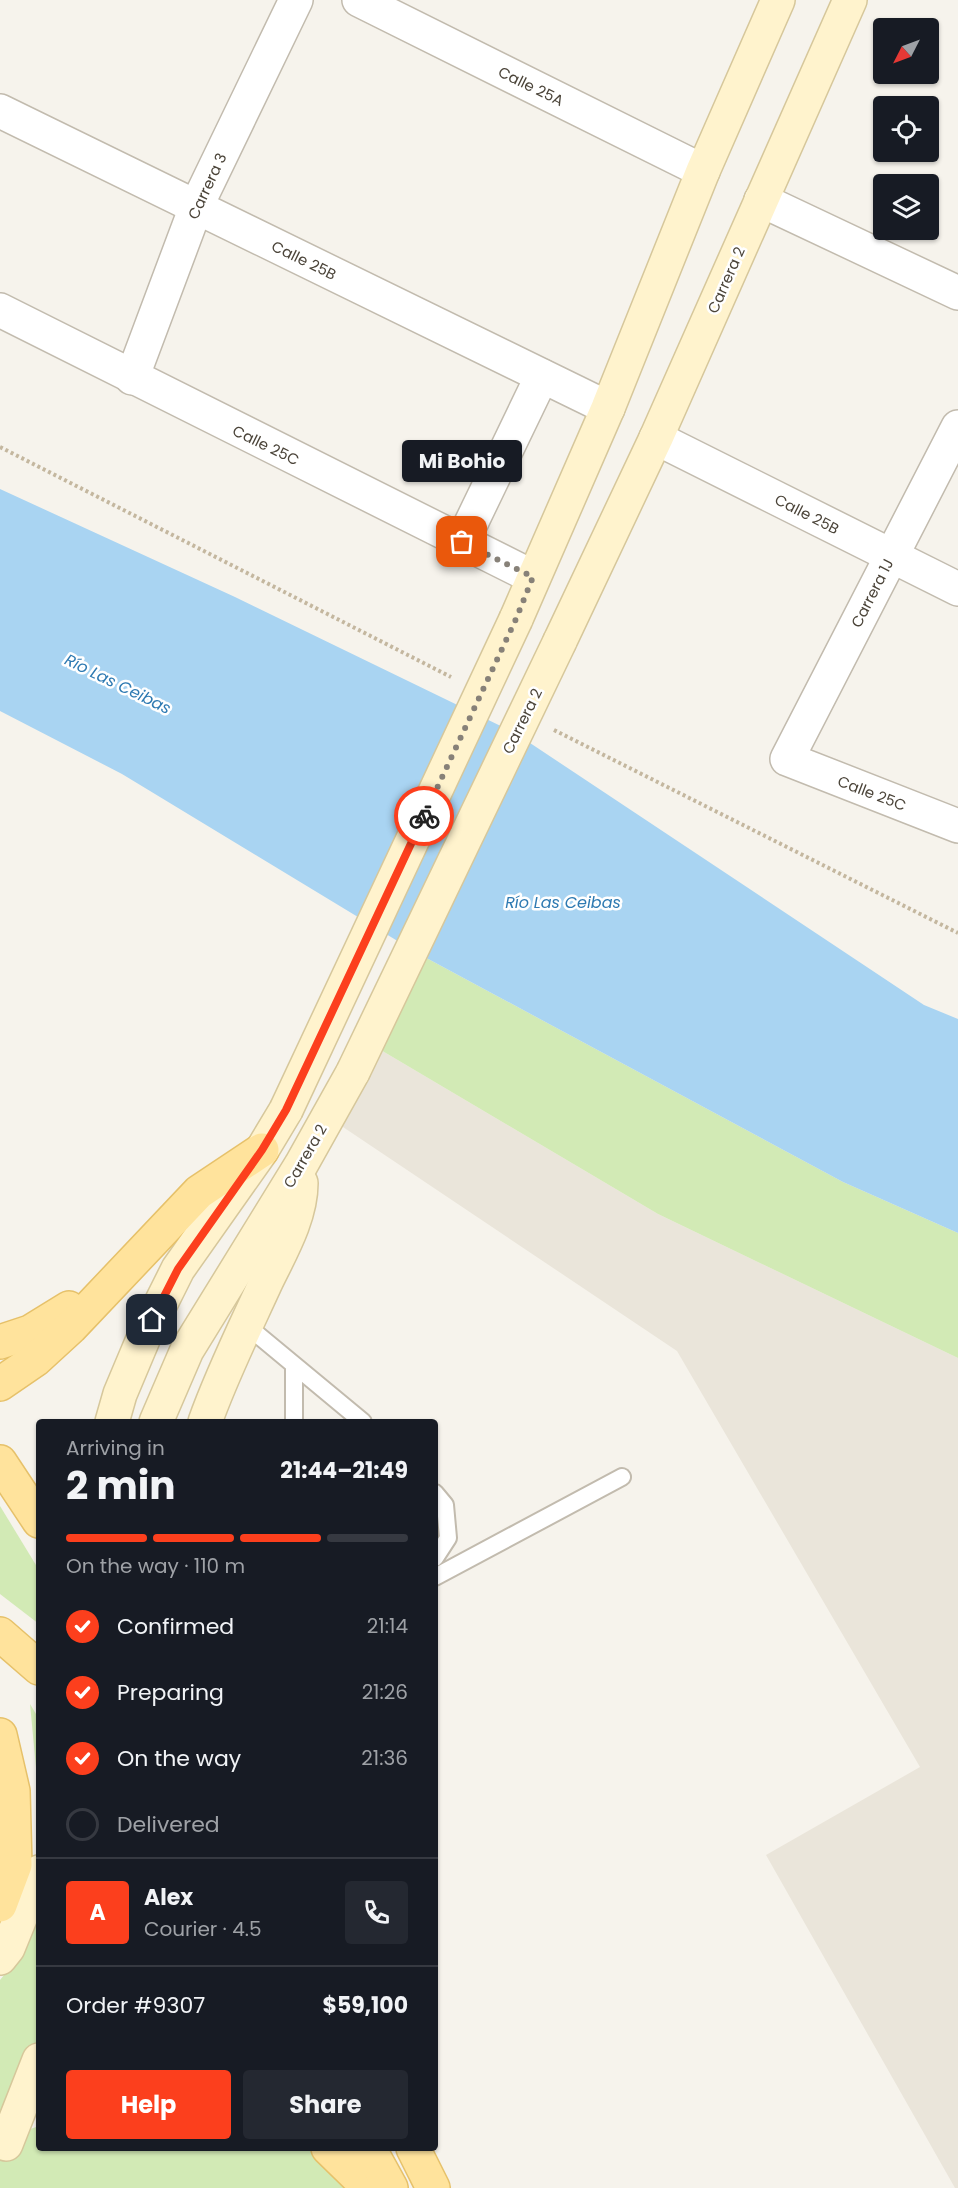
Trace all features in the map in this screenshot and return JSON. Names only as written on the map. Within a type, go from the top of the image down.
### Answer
[{"type":"main road","points":[[116,1408],[144,1337],[178,1269],[262,1150],[286,1110],[516,619],[608,408],[703,171],[778,0]]},
{"type":"main road","name":"Carrera 2","points":[[157,1419],[187,1350],[301,1165],[353,1072],[656,438],[850,0]]},
{"type":"main road","points":[[0,1384],[35,1360],[199,1192],[262,1150]]},
{"type":"main road","points":[[206,1419],[222,1377],[283,1247],[301,1199],[301,1165]]},
{"type":"main road","points":[[0,1342],[30,1332],[54,1319],[138,1257]]},
{"type":"main road","points":[[0,1462],[36,1516]]},
{"type":"main road","points":[[0,1634],[36,1665]]},
{"type":"main road","points":[[0,1735],[13,1791],[15,1865],[0,1905]]},
{"type":"main road","points":[[0,1958],[8,1948],[36,1879]]},
{"type":"main road","points":[[3,2147],[36,2067]]},
{"type":"main road","points":[[3,2147],[36,2122]]},
{"type":"main road","points":[[331,2151],[369,2188]]},
{"type":"main road","points":[[371,2151],[391,2188]]},
{"type":"main road","points":[[414,2151],[433,2188]]},
{"type":"street","name":"Carrera 3","points":[[132,378],[196,207],[296,0]]},
{"type":"street","name":"Calle 25A","points":[[359,0],[703,171]]},
{"type":"street","name":"Calle 25B","points":[[0,111],[608,408]]},
{"type":"street","points":[[761,200],[958,292]]},
{"type":"street","name":"Calle 25C","points":[[0,310],[533,577]]},
{"type":"street","points":[[462,542],[542,376]]},
{"type":"street","name":"Carrera 1J","points":[[787,759],[958,427]]},
{"type":"street","name":"Calle 25B","points":[[656,438],[958,589]]},
{"type":"street","name":"Calle 25C","points":[[787,759],[958,826]]},
{"type":"lane","points":[[246,1325],[359,1419]]},
{"type":"lane","points":[[294,1366],[294,1419]]},
{"type":"lane","points":[[438,1575],[622,1477]]},
{"type":"lane","points":[[438,1497],[445,1505],[448,1538],[438,1553]]},
{"type":"shaded area","points":[[374,1046],[658,1214],[958,1358],[958,2188],[955,2188],[766,1855],[920,1767],[677,1351],[337,1123]]},
{"type":"green space","points":[[419,954],[843,1182],[958,1233],[958,1358],[658,1214],[374,1046]]},
{"type":"green space","points":[[0,1506],[36,1565],[36,1622],[0,1594]]},
{"type":"green space","points":[[30,1704],[36,1714],[36,1767]]},
{"type":"green space","points":[[36,1897],[36,2108],[7,2137],[36,2127],[36,2151],[371,2151],[390,2188],[0,2188],[0,1980],[9,1969]]},
{"type":"water","name":"Río Las Ceibas","points":[[0,489],[235,597],[515,733],[924,1005],[958,1019],[958,1233],[843,1182],[419,954],[122,774],[0,711]]},
{"type":"way so far","points":[[424,816],[516,619],[533,577],[462,542]]},
{"type":"place","name":"Mi Bohio","points":[[462,542]]},
{"type":"route","points":[[152,1320],[178,1269],[262,1150],[286,1110],[424,816]]}]
